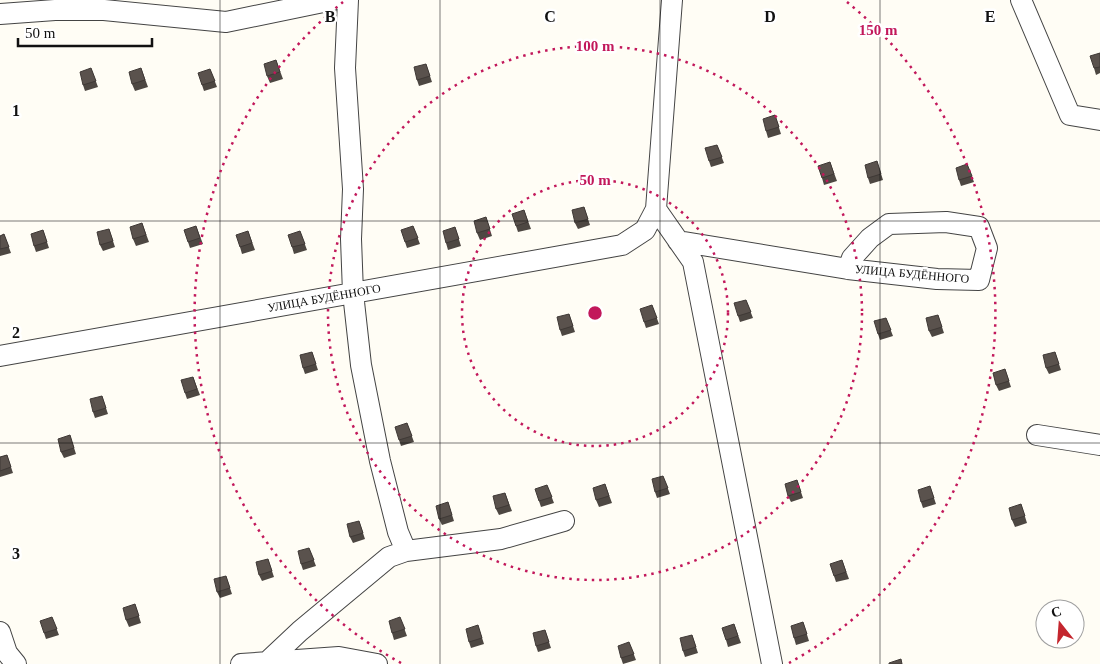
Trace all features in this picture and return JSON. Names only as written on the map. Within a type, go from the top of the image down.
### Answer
[{"type":"street","points":[[0,14],[55,10],[104,10],[226,22],[333,0]]},
{"type":"street","points":[[348,0],[345,68],[353,189],[351,239],[353,293],[361,365],[380,461],[398,532],[406,551]]},
{"type":"street","points":[[672,0],[656,209],[693,262],[772,664]]},
{"type":"street","points":[[1022,0],[1070,115],[1100,120]]},
{"type":"street","name":"УЛИЦА БУДЁННОГО","points":[[0,356],[622,245],[645,230],[656,209]]},
{"type":"street","name":"УЛИЦА БУДЁННОГО","points":[[678,241],[848,269],[937,279],[979,280],[987,248],[980,227],[946,222],[889,224],[870,238],[852,258],[848,269]]},
{"type":"street","points":[[1037,434],[1100,445]]},
{"type":"street","points":[[266,662],[300,631],[389,557],[406,551],[501,539],[564,522]]},
{"type":"street","points":[[0,632],[7,653],[16,664]]},
{"type":"street","points":[[241,664],[339,657],[377,664]]},
{"type":"building","points":[[1100,53],[1100,67],[1094,68],[1090,56]]},
{"type":"building","points":[[276,60],[280,72],[267,76],[264,64]]},
{"type":"building","points":[[426,64],[430,76],[417,80],[414,67]]},
{"type":"building","points":[[91,68],[96,81],[83,85],[80,72]]},
{"type":"building","points":[[141,68],[145,80],[132,84],[129,72]]},
{"type":"building","points":[[210,69],[215,81],[202,85],[198,73]]},
{"type":"building","points":[[775,115],[779,127],[766,131],[763,119]]},
{"type":"building","points":[[717,145],[722,157],[709,161],[705,148]]},
{"type":"building","points":[[877,161],[881,174],[868,178],[865,165]]},
{"type":"building","points":[[830,162],[834,174],[822,178],[818,166]]},
{"type":"building","points":[[967,164],[972,176],[959,180],[956,168]]},
{"type":"building","points":[[584,207],[588,219],[575,223],[572,210]]},
{"type":"building","points":[[524,210],[528,222],[516,226],[512,214]]},
{"type":"building","points":[[486,217],[490,229],[477,233],[474,221]]},
{"type":"building","points":[[142,223],[146,235],[133,239],[130,227]]},
{"type":"building","points":[[196,226],[200,238],[188,242],[184,230]]},
{"type":"building","points":[[413,226],[418,238],[405,242],[401,230]]},
{"type":"building","points":[[455,227],[459,239],[446,243],[443,231]]},
{"type":"building","points":[[109,229],[113,241],[100,245],[97,232]]},
{"type":"building","points":[[43,230],[47,242],[34,246],[31,234]]},
{"type":"building","points":[[248,231],[252,243],[240,247],[236,235]]},
{"type":"building","points":[[300,231],[305,244],[292,247],[288,235]]},
{"type":"building","points":[[4,234],[9,247],[0,249],[0,236]]},
{"type":"building","points":[[746,300],[751,312],[738,316],[734,303]]},
{"type":"building","points":[[652,305],[657,318],[644,322],[640,309]]},
{"type":"building","points":[[569,314],[573,326],[560,330],[557,317]]},
{"type":"building","points":[[938,315],[942,327],[929,331],[926,318]]},
{"type":"building","points":[[886,318],[891,330],[878,334],[874,321]]},
{"type":"building","points":[[312,352],[316,364],[303,368],[300,355]]},
{"type":"building","points":[[1055,352],[1059,364],[1046,368],[1043,355]]},
{"type":"building","points":[[1005,369],[1009,381],[996,385],[993,373]]},
{"type":"building","points":[[193,377],[197,389],[185,393],[181,380]]},
{"type":"building","points":[[102,396],[106,408],[93,412],[90,399]]},
{"type":"building","points":[[407,423],[412,436],[399,440],[395,427]]},
{"type":"building","points":[[70,435],[74,448],[61,452],[58,439]]},
{"type":"building","points":[[7,455],[11,467],[0,471],[0,457]]},
{"type":"building","points":[[663,476],[668,488],[655,492],[652,479]]},
{"type":"building","points":[[797,480],[801,492],[788,496],[785,484]]},
{"type":"building","points":[[605,484],[609,496],[596,500],[593,488]]},
{"type":"building","points":[[547,485],[552,497],[539,501],[535,489]]},
{"type":"building","points":[[930,486],[934,498],[921,502],[918,490]]},
{"type":"building","points":[[505,493],[509,505],[496,509],[493,496]]},
{"type":"building","points":[[448,502],[452,515],[439,519],[436,506]]},
{"type":"building","points":[[1021,504],[1025,516],[1012,520],[1009,508]]},
{"type":"building","points":[[359,521],[363,533],[350,537],[347,524]]},
{"type":"building","points":[[309,548],[314,560],[301,564],[298,551]]},
{"type":"building","points":[[268,559],[272,571],[259,575],[256,562]]},
{"type":"building","points":[[842,560],[846,572],[834,576],[830,564]]},
{"type":"building","points":[[226,576],[230,588],[217,592],[214,579]]},
{"type":"building","points":[[135,604],[139,616],[126,620],[123,608]]},
{"type":"building","points":[[52,617],[57,629],[44,633],[40,621]]},
{"type":"building","points":[[400,617],[405,629],[392,633],[389,621]]},
{"type":"building","points":[[803,622],[807,634],[794,638],[791,626]]},
{"type":"building","points":[[734,624],[738,636],[726,640],[722,628]]},
{"type":"building","points":[[478,625],[482,638],[469,642],[466,629]]},
{"type":"building","points":[[545,630],[549,642],[536,646],[533,633]]},
{"type":"building","points":[[692,635],[696,647],[683,651],[680,638]]},
{"type":"building","points":[[629,642],[634,654],[621,658],[618,646]]},
{"type":"building","points":[[901,659],[902,664],[889,664],[889,663]]}]
